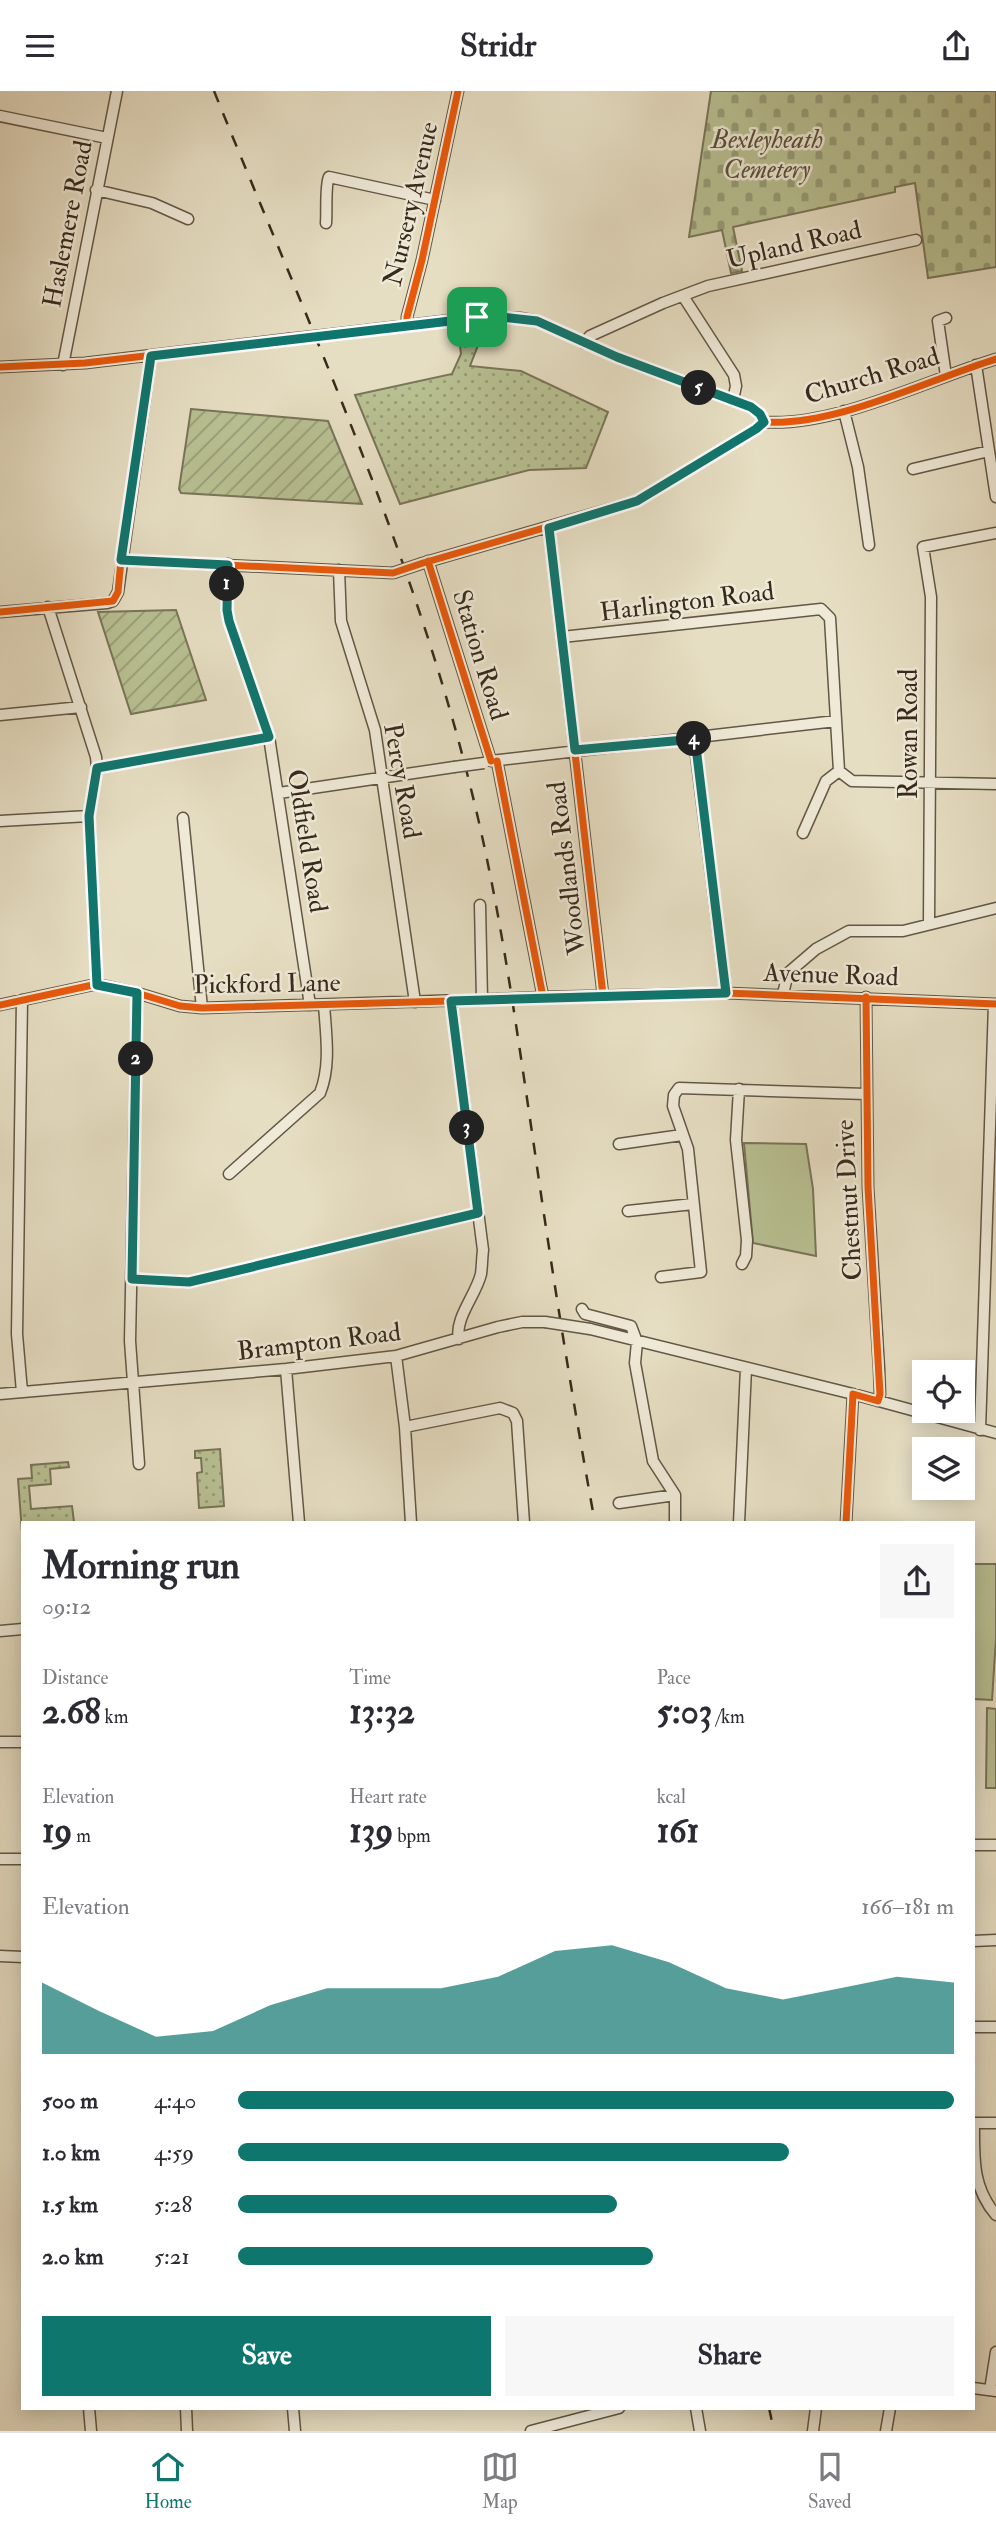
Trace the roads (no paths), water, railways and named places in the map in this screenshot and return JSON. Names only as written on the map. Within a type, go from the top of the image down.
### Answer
[{"type":"street","name":"Haslemere Road","points":[[63,365],[117,91]]},
{"type":"street","name":"Nursery Avenue","points":[[407,325],[458,91]]},
{"type":"street","points":[[0,116],[107,138]]},
{"type":"street","points":[[326,223],[328,200],[325,173],[435,200]]},
{"type":"street","points":[[96,190],[152,203],[188,219]]},
{"type":"street","name":"Upland Road","points":[[584,343],[590,337],[683,296],[737,279],[916,240]]},
{"type":"street","points":[[683,296],[734,375],[736,387],[733,400]]},
{"type":"street","points":[[0,367],[63,365],[151,356],[493,316],[537,321],[676,380],[751,407],[760,414],[764,422],[637,501],[393,573],[121,560]]},
{"type":"street","points":[[946,319],[938,321],[946,376]]},
{"type":"street","points":[[0,612],[113,601],[118,592],[151,356]]},
{"type":"street","name":"Church Road","points":[[764,422],[792,422],[844,411],[996,359]]},
{"type":"street","points":[[976,365],[996,497]]},
{"type":"street","points":[[844,411],[858,467],[869,545]]},
{"type":"street","points":[[913,469],[989,451]]},
{"type":"street","name":"Woodlands Road","points":[[549,528],[603,995]]},
{"type":"street","name":"Rowan Road","points":[[929,923],[931,597],[923,547],[996,533]]},
{"type":"street","name":"Station Road","points":[[425,562],[491,761],[543,997]]},
{"type":"street","name":"Oldfield Road","points":[[228,565],[229,621],[269,737],[310,1005]]},
{"type":"street","name":"Percy Road","points":[[339,570],[341,621],[375,730],[415,1002]]},
{"type":"street","points":[[48,607],[96,757],[97,768],[89,816],[97,985]]},
{"type":"street","name":"Harlington Road","points":[[562,637],[817,608],[826,611],[830,618],[836,721]]},
{"type":"street","points":[[0,715],[81,708]]},
{"type":"street","points":[[279,793],[575,750],[695,739],[836,721],[839,771],[852,781],[996,784]]},
{"type":"street","points":[[97,768],[269,737]]},
{"type":"street","points":[[695,739],[726,993]]},
{"type":"street","points":[[803,833],[826,781],[839,771]]},
{"type":"street","points":[[0,821],[89,816]]},
{"type":"street","points":[[183,818],[202,1008]]},
{"type":"street","points":[[480,905],[482,1000]]},
{"type":"street","points":[[783,994],[788,973],[816,949],[849,931],[903,931],[996,908]]},
{"type":"street","name":"Pickford Lane","points":[[0,1005],[97,985],[180,1006],[202,1008],[497,999]]},
{"type":"street","points":[[137,993],[130,1341],[139,1464]]},
{"type":"street","name":"Avenue Road","points":[[497,999],[726,993],[995,1004]]},
{"type":"street","name":"Chestnut Drive","points":[[866,997],[868,1187],[880,1394],[878,1401]]},
{"type":"street","points":[[22,1000],[17,1334],[22,1392]]},
{"type":"street","points":[[451,1001],[483,1251],[481,1273],[470,1304],[458,1323],[459,1339]]},
{"type":"street","points":[[980,1430],[992,1229],[995,1004]]},
{"type":"street","points":[[229,1174],[320,1093],[326,1079],[327,1066],[324,1005]]},
{"type":"street","points":[[660,1276],[701,1272],[688,1149],[673,1106],[674,1095],[679,1088],[866,1094]]},
{"type":"street","points":[[739,1089],[736,1140],[747,1240],[746,1256],[742,1264]]},
{"type":"street","points":[[619,1143],[682,1135]]},
{"type":"street","points":[[628,1211],[693,1204]]},
{"type":"street","points":[[132,1279],[189,1282],[478,1213]]},
{"type":"street","name":"Brampton Road","points":[[582,1309],[585,1314],[631,1326],[637,1342]]},
{"type":"street","name":"Brampton Road","points":[[0,1394],[286,1369],[396,1356],[523,1322],[545,1322],[590,1329],[853,1394],[996,1433]]},
{"type":"street","points":[[637,1342],[635,1363],[653,1461],[675,1495],[675,1521]]},
{"type":"street","points":[[396,1356],[405,1427],[411,1521]]},
{"type":"street","points":[[738,1521],[746,1368]]},
{"type":"street","points":[[286,1369],[299,1521]]},
{"type":"street","points":[[846,1521],[853,1394]]},
{"type":"street","points":[[405,1427],[500,1408],[513,1413],[516,1421],[524,1521]]},
{"type":"street","points":[[619,1503],[675,1495]]},
{"type":"street","points":[[0,1631],[21,1629]]},
{"type":"street","points":[[0,1742],[21,1742]]},
{"type":"street","points":[[975,1845],[996,1845]]},
{"type":"street","points":[[0,1859],[21,1859]]},
{"type":"street","points":[[975,1941],[996,1940]]},
{"type":"street","points":[[0,1956],[21,1957]]},
{"type":"street","points":[[975,2027],[996,2027]]},
{"type":"street","points":[[975,2123],[996,2123]]},
{"type":"street","points":[[975,2174],[996,2215]]},
{"type":"street","points":[[975,2388],[993,2390],[996,2352]]},
{"type":"street","points":[[89,2410],[90,2431]]},
{"type":"street","points":[[186,2410],[187,2431]]},
{"type":"street","points":[[293,2410],[295,2431]]},
{"type":"street","points":[[531,2431],[611,2410]]},
{"type":"street","points":[[696,2410],[701,2431]]},
{"type":"street","points":[[813,2431],[816,2410]]},
{"type":"street","points":[[886,2431],[890,2410]]},
{"type":"railway","points":[[214,91],[320,348],[387,521],[446,696],[470,785],[506,965],[555,1287],[595,1521]]},
{"type":"railway","points":[[769,2410],[774,2431]]},
{"type":"park label","name":"Bexleyheath Cemetery","points":[[767,154]]}]
